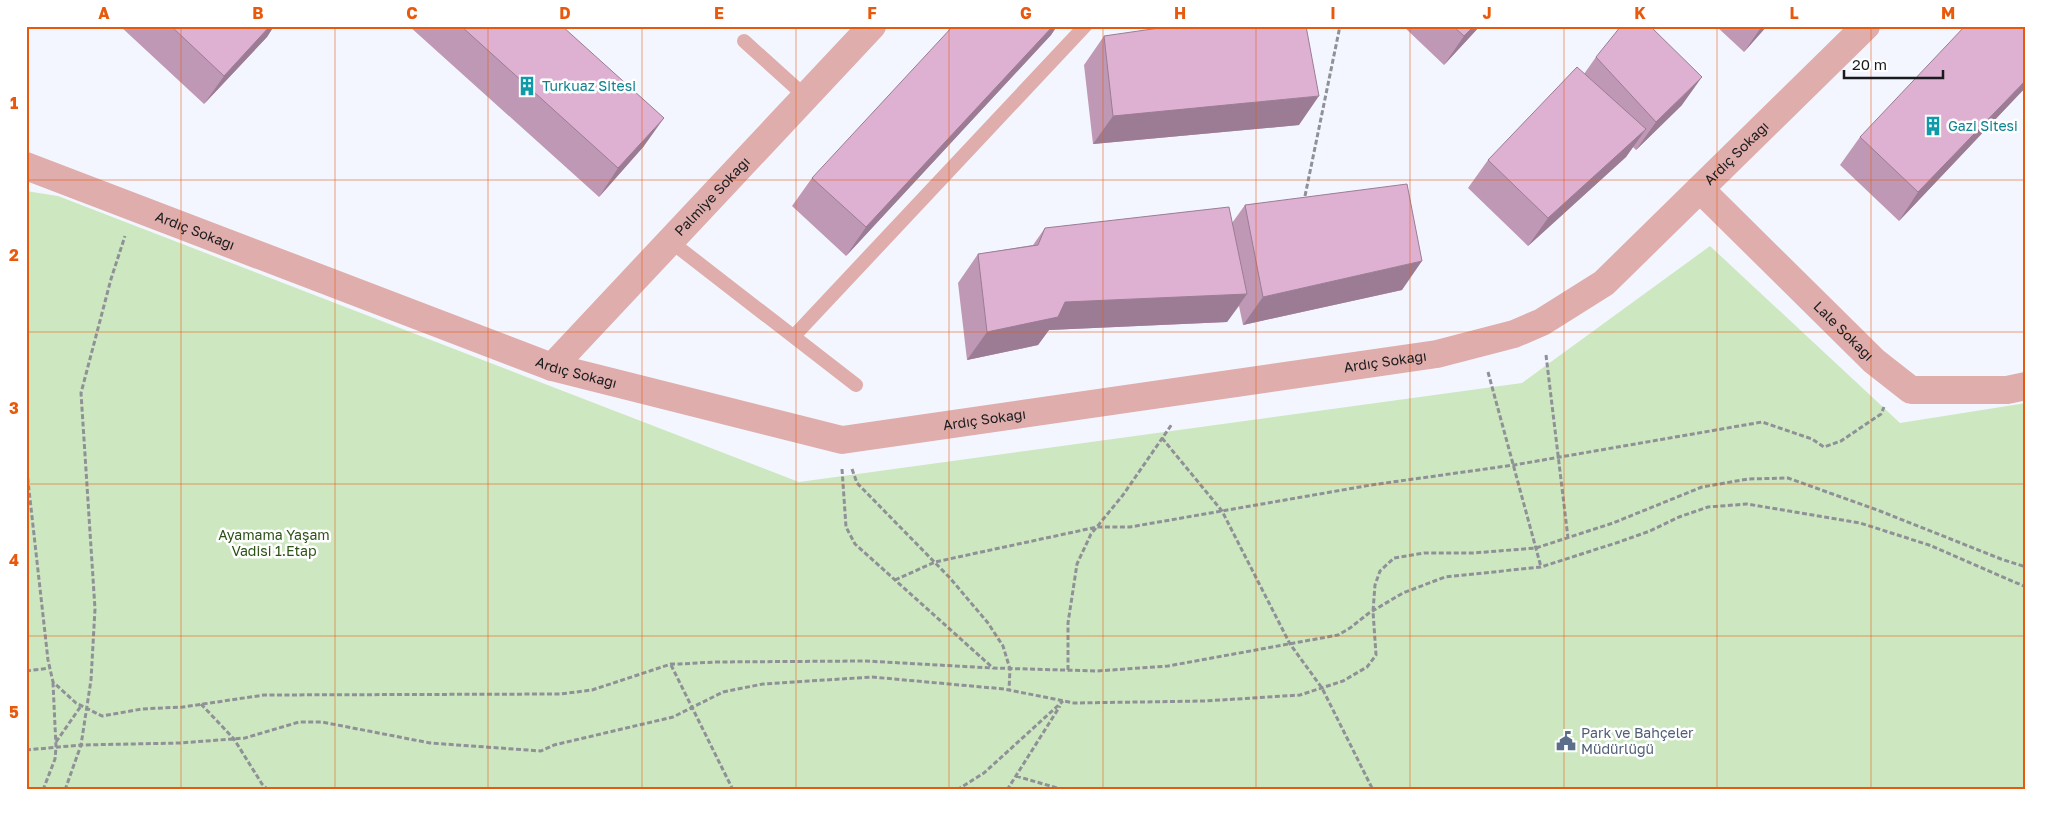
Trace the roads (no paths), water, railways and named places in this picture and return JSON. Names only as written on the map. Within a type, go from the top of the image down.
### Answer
[{"type":"street","name":"Palmiye Sokağı","points":[[552,367],[872,26]]},
{"type":"street","name":"Ardıç Sokağı","points":[[26,166],[552,367],[842,440],[1437,354],[1514,334],[1542,322],[1604,282],[1866,26]]},
{"type":"street","name":"Lale Sokağı","points":[[1700,189],[1874,361],[1912,390],[2006,390],[2026,386]]},
{"type":"lane","points":[[794,336],[1084,26]]},
{"type":"lane","points":[[744,42],[806,97]]},
{"type":"lane","points":[[670,242],[856,384]]},
{"type":"place","name":"Turkuaz Sitesi","points":[[527,86]]},
{"type":"place","name":"Gazi Sitesi","points":[[1933,126]]},
{"type":"place","name":"Park ve Bahçeler Müdürlüğü","points":[[1566,741]]},
{"type":"park label","name":"Ayamama Yaşam Vadisi 1.Etap","points":[[274,544]]}]
